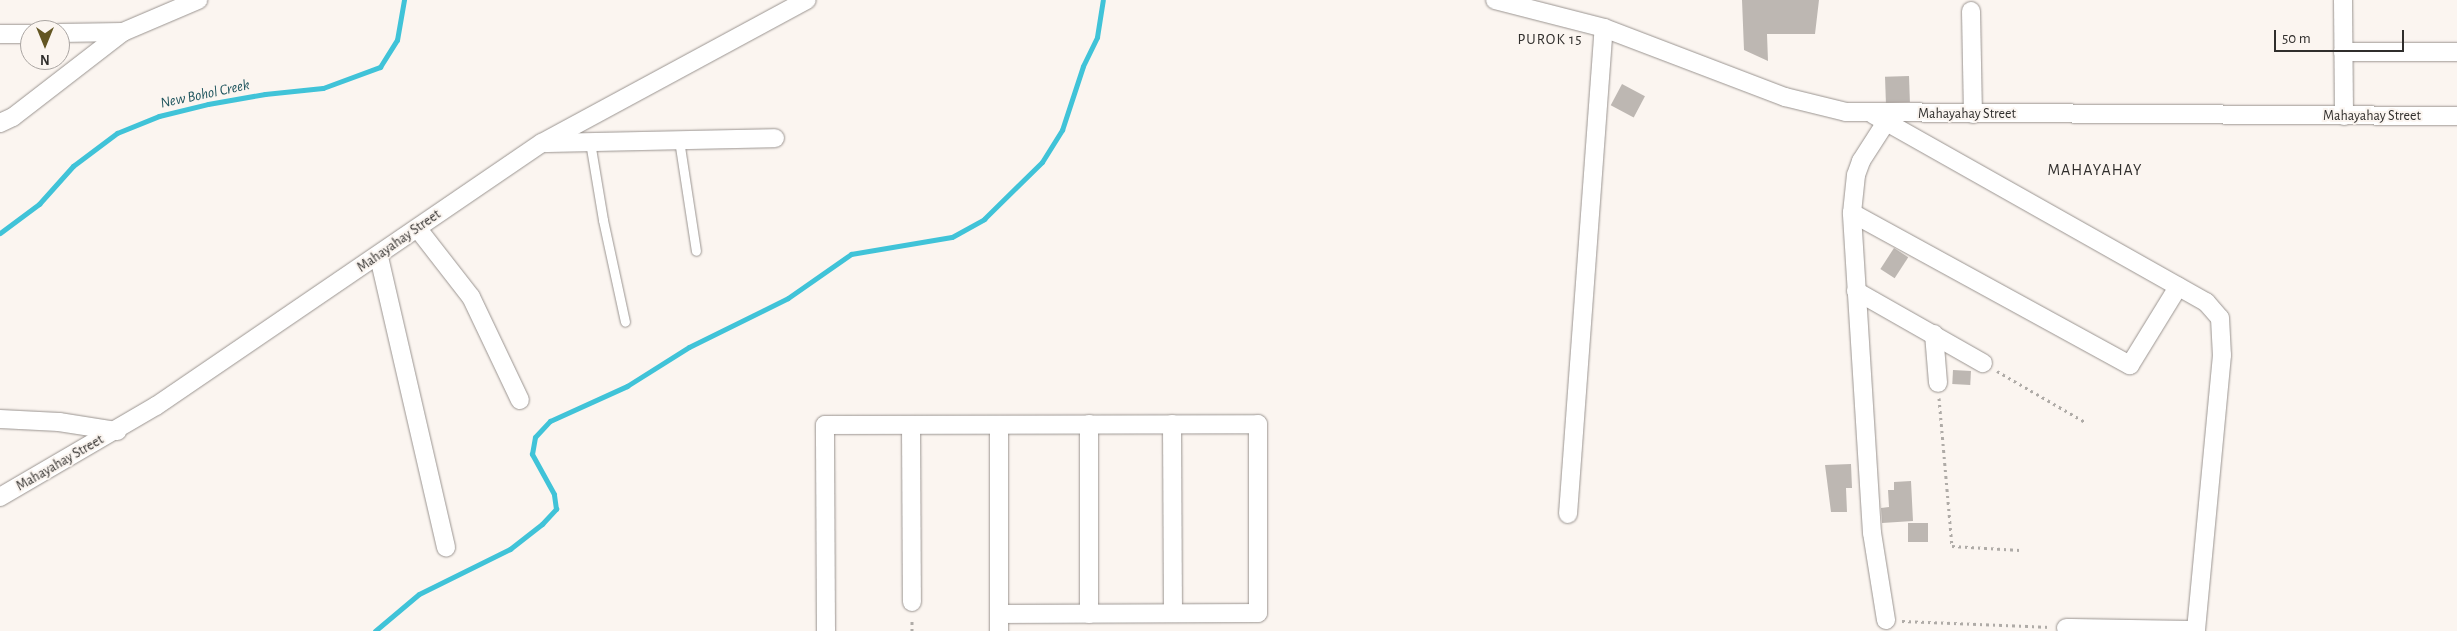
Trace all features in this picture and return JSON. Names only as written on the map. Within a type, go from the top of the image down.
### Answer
[{"type":"street","points":[[0,123],[13,117],[123,32],[198,0]]},
{"type":"street","name":"Mahayahay Street","points":[[0,498],[117,431],[379,256],[542,143],[807,0]]},
{"type":"street","name":"Mahayahay Street","points":[[1495,0],[1604,28],[1785,96],[1846,112],[1880,118],[1973,114],[2457,116]]},
{"type":"street","points":[[2343,0],[2344,116]]},
{"type":"street","points":[[1971,11],[1973,114]]},
{"type":"street","points":[[1568,514],[1604,28]]},
{"type":"street","points":[[70,33],[123,32]]},
{"type":"street","points":[[0,34],[20,34]]},
{"type":"street","points":[[2343,52],[2457,52]]},
{"type":"street","points":[[1886,620],[1875,562],[1852,213],[1859,168],[1880,118],[2178,287],[2214,309],[2223,327],[2196,631],[2066,628]]},
{"type":"street","points":[[542,143],[775,138]]},
{"type":"street","points":[[1852,213],[2130,365],[2178,287]]},
{"type":"street","points":[[418,229],[471,298],[520,400]]},
{"type":"street","points":[[379,256],[446,546]]},
{"type":"street","points":[[1856,291],[1983,363]]},
{"type":"street","points":[[1934,334],[1938,383]]},
{"type":"street","points":[[0,419],[59,422],[117,431]]},
{"type":"street","points":[[1089,424],[1089,614]]},
{"type":"street","points":[[826,631],[825,426],[1089,424],[1258,424],[1258,613],[1089,614],[999,622],[998,425]]},
{"type":"street","points":[[1172,424],[1173,613]]},
{"type":"street","points":[[911,425],[912,602]]},
{"type":"lane","points":[[679,140],[696,251]]},
{"type":"lane","points":[[590,142],[606,238],[625,322]]},
{"type":"path","points":[[1983,363],[2084,422]]},
{"type":"path","points":[[1938,383],[1952,546],[2020,550]]},
{"type":"path","points":[[1886,620],[2066,628]]},
{"type":"building","points":[[1742,0],[1819,0],[1815,34],[1767,34],[1768,61],[1744,50]]},
{"type":"building","points":[[1909,76],[1910,102],[1886,103],[1885,77]]},
{"type":"building","points":[[1622,84],[1645,96],[1634,117],[1611,105]]},
{"type":"building","points":[[1894,248],[1908,257],[1895,278],[1880,269]]},
{"type":"building","points":[[1953,370],[1971,371],[1970,385],[1952,384]]},
{"type":"building","points":[[1851,464],[1852,488],[1846,488],[1847,512],[1831,512],[1825,465]]},
{"type":"building","points":[[1911,481],[1913,521],[1882,523],[1881,508],[1889,507],[1888,490],[1894,490],[1894,482]]},
{"type":"building","points":[[1908,523],[1928,523],[1928,542],[1908,542]]},
{"type":"waterway","name":"New Bohol Creek","points":[[0,233],[39,204],[73,166],[117,133],[159,116],[208,104],[265,94],[323,88],[380,67],[397,40],[404,0]]},
{"type":"waterway","points":[[375,631],[419,594],[510,549],[542,524],[556,509],[554,494],[532,454],[535,437],[550,421],[627,386],[689,347],[788,298],[851,254],[952,237],[984,219],[1042,162],[1062,130],[1083,66],[1097,37],[1103,0]]},
{"type":"district","name":"PUROK 15","points":[[1550,40]]},
{"type":"district","name":"MAHAYAHAY","points":[[2095,170]]}]
